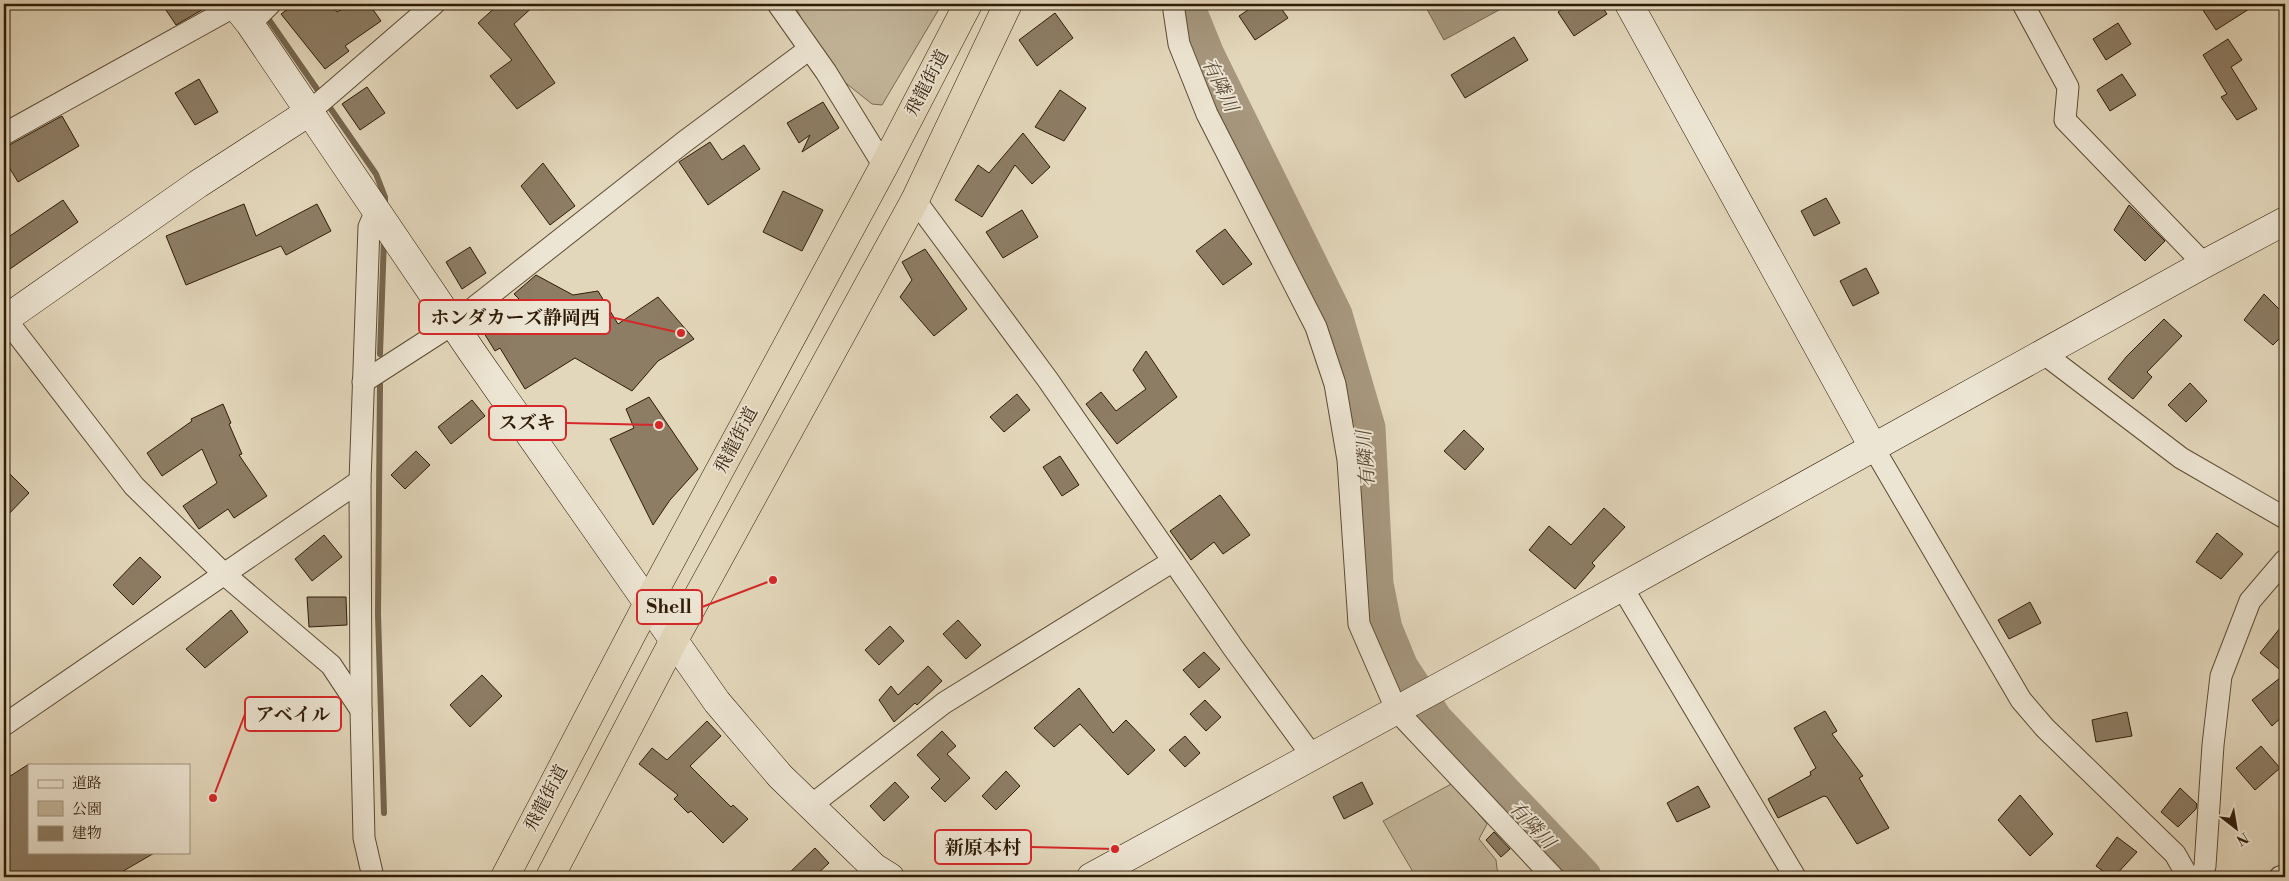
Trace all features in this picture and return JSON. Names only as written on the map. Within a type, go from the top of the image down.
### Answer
[{"type":"highway","name":"飛龍街道","points":[[505,877],[648,603],[884,166],[968,4]]},
{"type":"highway","points":[[550,877],[674,640],[916,200],[1008,4]]},
{"type":"street","points":[[4,134],[240,11],[270,4]]},
{"type":"street","points":[[361,710],[331,665],[224,574],[134,486],[4,319],[198,184],[309,112],[434,4]]},
{"type":"street","points":[[778,4],[808,50],[826,72],[884,166]]},
{"type":"street","points":[[1173,4],[1179,44],[1206,114],[1316,327],[1335,384],[1348,460],[1359,624],[1401,708],[1553,877]]},
{"type":"street","points":[[1628,4],[1873,447],[2021,700],[2044,728],[2175,854],[2188,877]]},
{"type":"street","points":[[2023,4],[2068,87],[2065,120],[2204,264]]},
{"type":"street","points":[[240,11],[452,324],[717,702],[740,731],[810,806],[874,867],[890,877]]},
{"type":"street","points":[[363,382],[452,324],[684,142],[808,50]]},
{"type":"street","points":[[916,200],[1048,380],[1234,649],[1313,756]]},
{"type":"street","points":[[373,877],[364,838],[361,710],[360,481],[369,227],[376,212]]},
{"type":"street","points":[[1091,877],[2285,221]]},
{"type":"street","points":[[2043,353],[2181,458],[2285,518]]},
{"type":"street","points":[[4,725],[360,481]]},
{"type":"street","points":[[2201,877],[2205,866],[2213,745],[2221,676],[2250,601],[2285,560]]},
{"type":"street","points":[[810,806],[944,703],[1173,561]]},
{"type":"street","points":[[1622,586],[1795,877]]},
{"type":"street","points":[[2280,877],[2285,875]]},
{"type":"green space","points":[[794,4],[942,4],[882,105],[872,104],[827,68]]},
{"type":"green space","points":[[1453,783],[1487,824],[1479,839],[1496,860],[1498,877],[1416,877],[1383,821]]},
{"type":"shaded area","points":[[1424,4],[1510,4],[1444,40]]},
{"type":"building","points":[[162,4],[212,4],[176,25]]},
{"type":"building","points":[[295,4],[331,4],[337,12],[350,4],[369,4],[381,21],[345,46],[349,51],[325,69],[281,14]]},
{"type":"building","points":[[499,4],[536,4],[514,24],[555,83],[517,109],[490,76],[512,60],[478,23]]},
{"type":"building","points":[[1257,4],[1278,4],[1288,18],[1255,40],[1239,16]]},
{"type":"building","points":[[1570,4],[1600,4],[1607,14],[1574,36],[1558,12]]},
{"type":"building","points":[[2199,4],[2257,4],[2216,30]]},
{"type":"building","points":[[1055,13],[1073,38],[1037,66],[1019,40]]},
{"type":"building","points":[[2118,23],[2131,44],[2106,60],[2093,39]]},
{"type":"building","points":[[1514,37],[1528,60],[1465,98],[1451,75]]},
{"type":"building","points":[[2228,39],[2242,60],[2231,67],[2257,109],[2237,120],[2221,97],[2227,94],[2203,55]]},
{"type":"building","points":[[2122,74],[2136,95],[2110,111],[2097,90]]},
{"type":"building","points":[[199,79],[218,112],[195,125],[175,93]]},
{"type":"building","points":[[367,87],[385,113],[360,130],[342,104]]},
{"type":"building","points":[[1060,90],[1086,108],[1064,141],[1035,127]]},
{"type":"building","points":[[823,102],[839,128],[802,152],[810,135],[799,143],[787,123]]},
{"type":"building","points":[[62,116],[79,146],[18,182],[4,159],[4,148]]},
{"type":"building","points":[[1023,133],[1050,167],[1032,184],[1015,165],[982,217],[955,200],[978,165],[989,173]]},
{"type":"building","points":[[710,142],[722,160],[744,145],[760,169],[708,205],[679,162]]},
{"type":"building","points":[[543,163],[575,206],[550,225],[521,186]]},
{"type":"building","points":[[783,191],[823,210],[802,251],[763,232]]},
{"type":"building","points":[[1826,198],[1840,223],[1814,236],[1801,211]]},
{"type":"building","points":[[63,200],[78,222],[4,273],[4,240]]},
{"type":"building","points":[[244,204],[256,236],[317,204],[331,231],[286,255],[281,246],[186,285],[166,236]]},
{"type":"building","points":[[2129,205],[2165,241],[2145,261],[2114,230]]},
{"type":"building","points":[[1022,210],[1038,237],[1003,258],[986,232]]},
{"type":"building","points":[[1225,229],[1252,264],[1223,285],[1196,251]]},
{"type":"building","points":[[470,247],[486,273],[462,289],[446,262]]},
{"type":"building","points":[[925,249],[967,309],[934,336],[900,297],[912,280],[902,262]]},
{"type":"building","points":[[1866,268],[1879,293],[1853,306],[1840,281]]},
{"type":"building","points":[[536,275],[573,295],[598,291],[618,324],[658,297],[694,339],[658,361],[632,391],[575,358],[525,389],[500,348],[495,351],[479,325],[520,300],[514,294]]},
{"type":"building","points":[[2264,294],[2285,315],[2285,333],[2273,345],[2244,320]]},
{"type":"building","points":[[2164,319],[2182,336],[2147,372],[2152,377],[2133,399],[2108,379],[2127,356]]},
{"type":"building","points":[[1146,351],[1177,397],[1117,444],[1086,404],[1101,392],[1116,411],[1146,389],[1133,370]]},
{"type":"building","points":[[2190,383],[2207,401],[2186,422],[2168,405]]},
{"type":"building","points":[[1017,394],[1030,410],[1004,432],[990,417]]},
{"type":"building","points":[[649,397],[698,469],[670,500],[653,525],[610,439],[634,428],[626,409]]},
{"type":"building","points":[[472,400],[485,416],[451,444],[438,427]]},
{"type":"building","points":[[223,404],[242,454],[239,455],[267,496],[234,518],[228,509],[199,529],[183,506],[217,483],[202,449],[162,476],[147,453],[192,421],[191,419]]},
{"type":"building","points":[[1464,430],[1484,449],[1465,470],[1444,451]]},
{"type":"building","points":[[416,451],[430,465],[405,489],[391,475]]},
{"type":"building","points":[[1060,456],[1079,485],[1062,496],[1043,467]]},
{"type":"building","points":[[4,468],[29,493],[4,519]]},
{"type":"building","points":[[1220,495],[1250,535],[1223,554],[1214,542],[1191,560],[1170,531]]},
{"type":"building","points":[[1604,508],[1625,527],[1592,563],[1595,566],[1575,589],[1529,550],[1549,526],[1571,545]]},
{"type":"building","points":[[2217,533],[2243,554],[2221,579],[2196,562]]},
{"type":"building","points":[[324,535],[342,557],[312,581],[295,559]]},
{"type":"building","points":[[140,557],[161,577],[133,605],[113,585]]},
{"type":"building","points":[[307,597],[346,597],[347,625],[309,627]]},
{"type":"building","points":[[2030,602],[2041,623],[2009,639],[1998,620]]},
{"type":"building","points":[[231,610],[248,632],[205,668],[186,649]]},
{"type":"building","points":[[958,620],[981,645],[966,659],[943,634]]},
{"type":"building","points":[[2285,622],[2285,674],[2260,653]]},
{"type":"building","points":[[890,626],[904,641],[879,665],[865,650]]},
{"type":"building","points":[[1204,652],[1220,669],[1199,688],[1183,670]]},
{"type":"building","points":[[928,666],[942,681],[917,705],[915,703],[894,722],[879,700],[891,686],[898,695]]},
{"type":"building","points":[[2285,674],[2285,714],[2272,726],[2252,700]]},
{"type":"building","points":[[482,675],[502,696],[470,727],[450,705]]},
{"type":"building","points":[[1079,688],[1113,733],[1126,720],[1155,750],[1128,775],[1080,724],[1054,747],[1034,728]]},
{"type":"building","points":[[1205,700],[1221,717],[1206,731],[1190,714]]},
{"type":"building","points":[[1825,711],[1837,731],[1832,734],[1863,776],[1859,778],[1889,828],[1857,844],[1827,797],[1824,796],[1778,818],[1768,799],[1811,775],[1810,772],[1816,768],[1794,728]]},
{"type":"building","points":[[2127,712],[2132,736],[2096,742],[2092,720]]},
{"type":"building","points":[[707,721],[721,736],[690,766],[731,807],[733,805],[748,819],[723,843],[691,811],[688,813],[674,799],[678,795],[639,764],[652,748],[667,760]]},
{"type":"building","points":[[942,731],[956,746],[947,754],[970,778],[945,802],[931,788],[940,779],[917,755]]},
{"type":"building","points":[[1185,736],[1200,753],[1185,767],[1169,750]]},
{"type":"building","points":[[2261,746],[2280,768],[2255,790],[2236,768]]},
{"type":"building","points":[[28,765],[28,854],[153,854],[113,877],[4,877],[4,780]]},
{"type":"building","points":[[1006,771],[1020,786],[996,810],[982,796]]},
{"type":"building","points":[[895,782],[909,797],[884,821],[870,806]]},
{"type":"building","points":[[1362,782],[1373,804],[1344,819],[1333,797]]},
{"type":"building","points":[[1698,786],[1710,807],[1677,822],[1667,803]]},
{"type":"building","points":[[2180,788],[2197,804],[2196,809],[2178,827],[2161,812]]},
{"type":"building","points":[[2020,795],[2053,834],[2030,856],[1998,820]]},
{"type":"building","points":[[1494,832],[1510,849],[1501,857],[1486,840]]},
{"type":"building","points":[[2117,837],[2137,852],[2114,877],[2111,877],[2096,866]]},
{"type":"building","points":[[815,848],[829,863],[814,877],[785,877]]},
{"type":"waterway","points":[[282,4],[267,17],[376,174],[385,197],[385,206]]},
{"type":"waterway","name":"有隣川","points":[[1187,4],[1188,13],[1205,55],[1333,315],[1366,428],[1374,584],[1383,629],[1399,668],[1434,721],[1582,877]]},
{"type":"waterway","points":[[380,354],[384,238]]},
{"type":"waterway","points":[[380,383],[378,614],[384,813]]},
{"type":"place","name":"ホンダカーズ静岡西","points":[[681,333]]},
{"type":"place","name":"スズキ","points":[[659,425]]},
{"type":"place","name":"Shell","points":[[773,580]]},
{"type":"place","name":"アベイル","points":[[213,798]]},
{"type":"place","name":"新原本村","points":[[1115,849]]}]
